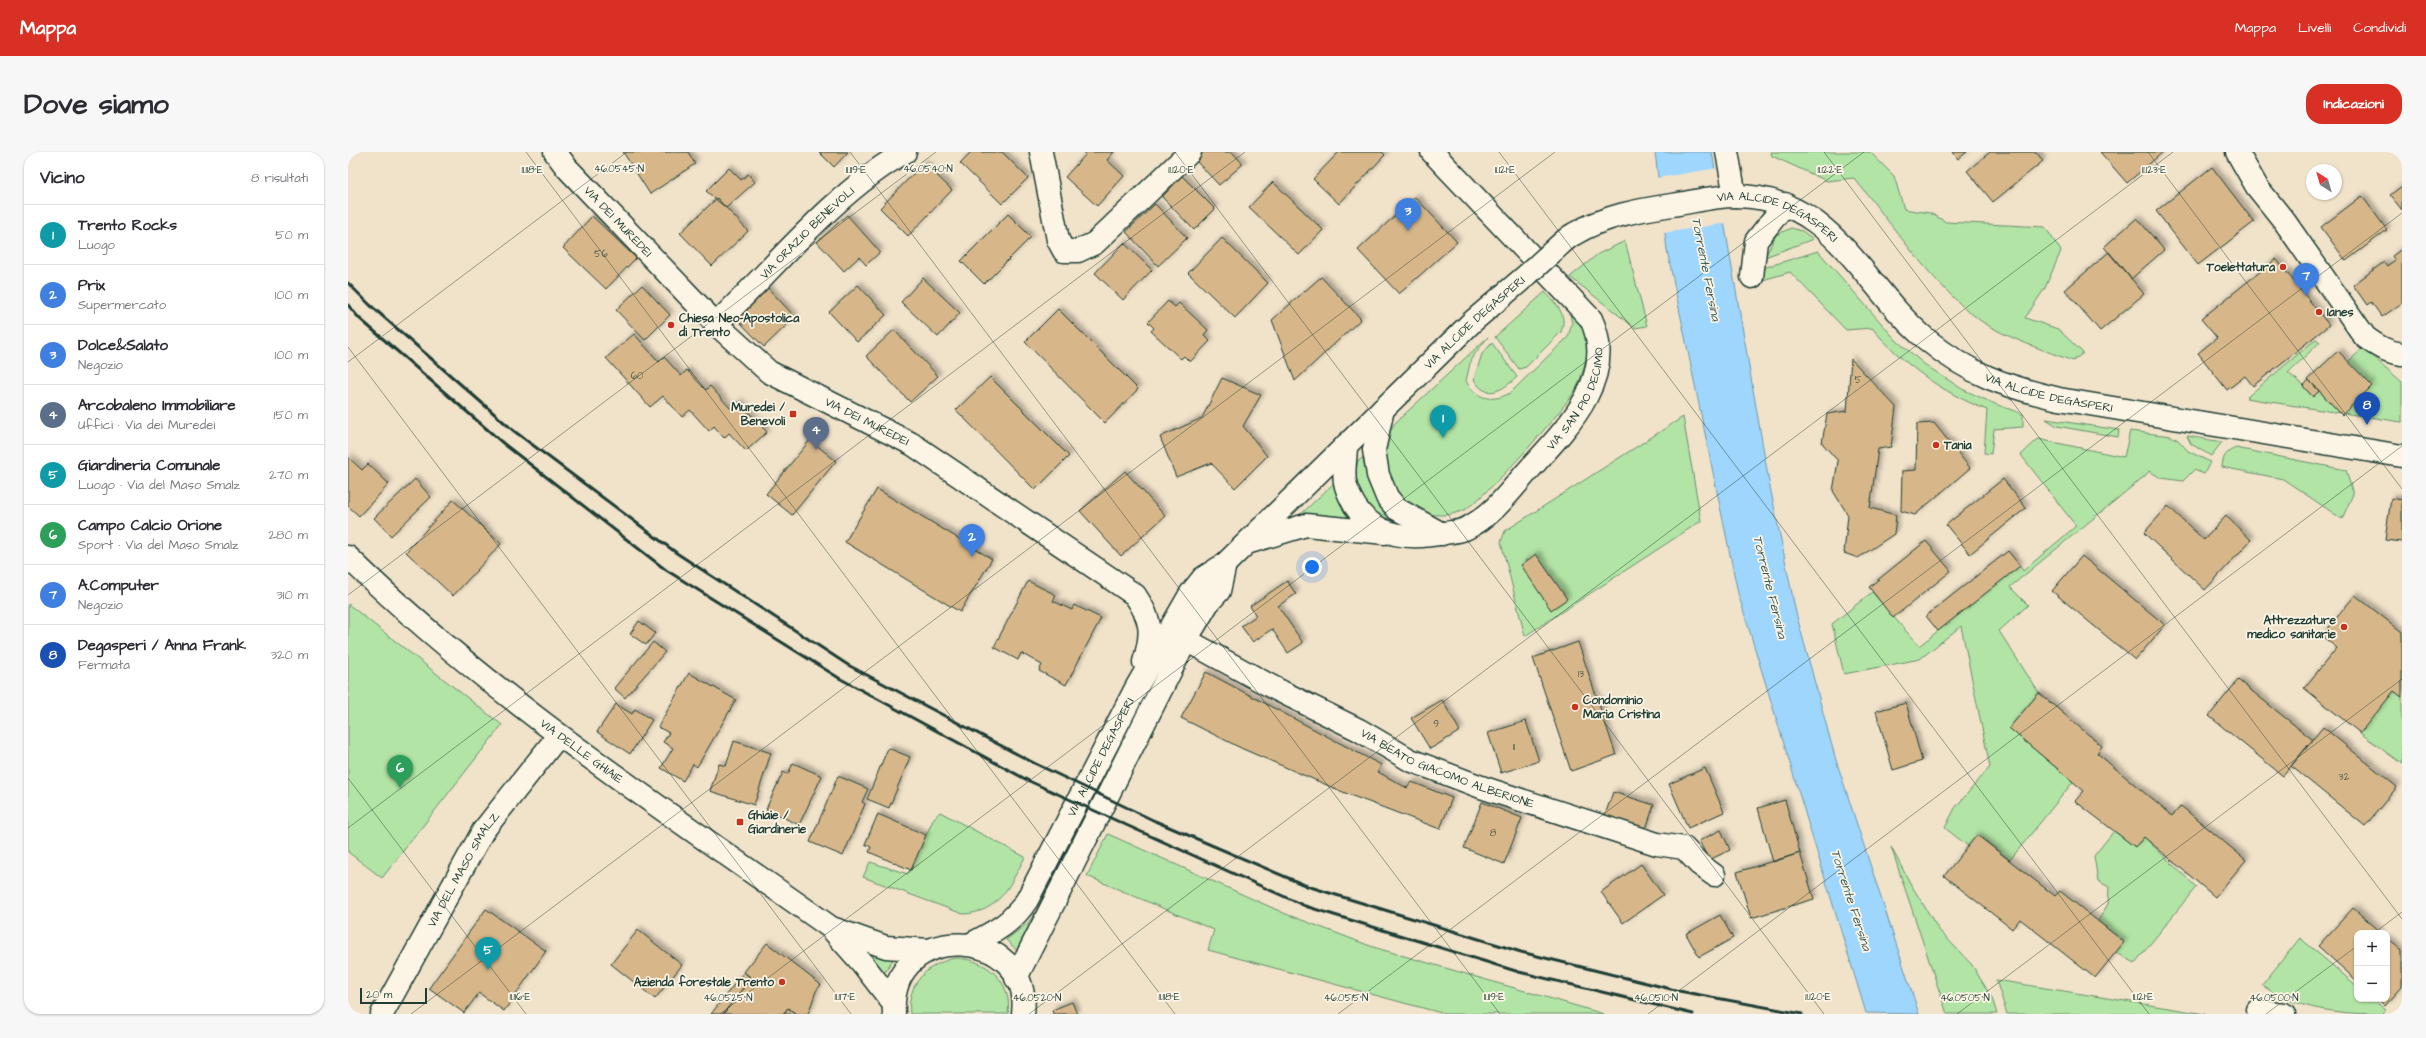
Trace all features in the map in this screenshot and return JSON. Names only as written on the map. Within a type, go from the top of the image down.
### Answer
[{"type":"street","name":"VIA DEI MUREDEI","points":[[555,152],[567,168],[716,324],[769,372],[912,444],[1135,595],[1146,612],[1150,625],[1150,640],[1136,688]]},
{"type":"street","name":"VIA ORAZIO BENEVOLI","points":[[716,324],[844,196],[877,168],[905,152]]},
{"type":"street","points":[[1042,152],[1058,240],[1064,251],[1078,251],[1094,243],[1190,152]]},
{"type":"street","name":"VIA SAN PIO DECIMO","points":[[1346,445],[1345,482],[1351,499],[1360,513],[1373,525],[1388,533],[1422,537],[1464,530],[1487,516],[1571,423],[1587,398],[1591,386],[1600,351],[1600,341],[1591,320],[1584,310],[1432,152]]},
{"type":"street","points":[[1727,152],[1730,196]]},
{"type":"street","points":[[2237,152],[2257,187],[2285,222],[2365,337],[2390,353],[2402,354]]},
{"type":"street","name":"VIA ALCIDE DEGASPERI","points":[[971,944],[1007,924],[1017,916],[1028,900],[1136,688],[1191,593],[1203,578],[1225,564],[1472,322],[1573,234],[1602,220],[1660,207],[1730,196],[1762,198],[1785,204],[1819,223],[1925,338],[1963,366],[1988,379],[2023,391],[2059,399],[2402,456]]},
{"type":"street","points":[[1752,277],[1756,241],[1785,204]]},
{"type":"street","points":[[1383,409],[1374,450],[1378,475],[1387,497],[1397,509],[1442,534]]},
{"type":"street","points":[[1247,543],[1306,525],[1326,525],[1388,533]]},
{"type":"street","name":"VIA DELLE GHIAIE","points":[[348,557],[396,603],[559,735],[830,927],[862,963],[894,1008]]},
{"type":"street","name":"VIA ALCIDE DEGASPERI","points":[[1019,985],[1186,640],[1208,603],[1218,591],[1225,564]]},
{"type":"street","name":"VIA BEATO GIACOMO ALBERIONE","points":[[1186,640],[1278,690],[1359,730],[1410,760],[1481,788],[1657,844],[1684,848],[1699,864],[1714,875]]},
{"type":"street","name":"VIA DEL MASO SMALZ","points":[[382,1014],[483,831],[559,735]]},
{"type":"street","name":"VIA DELLE GHIAIE","points":[[830,927],[870,943],[886,947],[929,950]]},
{"type":"street","points":[[894,1008],[897,985],[906,968],[916,958],[942,944],[971,944],[998,956],[1008,966],[1037,1014]]},
{"type":"street","points":[[1019,985],[1023,1014]]},
{"type":"street","points":[[2258,1010],[2284,1014]]},
{"type":"green space","points":[[1771,152],[1870,152],[1894,176],[1904,209],[1930,213],[1946,222],[2045,227],[2061,251],[2045,288],[2025,318],[2058,329],[2083,353],[2073,361],[2013,338],[1990,327],[1963,307],[1930,273],[1854,178],[1827,181],[1772,156]]},
{"type":"green space","points":[[1791,228],[1802,231],[1813,239],[1765,257],[1776,235]]},
{"type":"green space","points":[[1625,241],[1647,326],[1635,328],[1570,277],[1598,254]]},
{"type":"green space","points":[[1818,251],[1896,340],[1924,364],[1962,389],[1995,404],[2023,414],[2023,427],[1994,429],[1991,454],[1984,453],[1987,410],[1954,395],[1924,376],[1897,354],[1872,328],[1846,330],[1790,272],[1763,280],[1763,268]]},
{"type":"green space","points":[[1545,292],[1557,305],[1562,315],[1563,326],[1561,332],[1526,367],[1519,369],[1495,337]]},
{"type":"green space","points":[[1569,310],[1582,325],[1588,338],[1588,348],[1583,371],[1577,387],[1570,398],[1523,454],[1504,474],[1487,491],[1462,511],[1440,515],[1419,511],[1410,506],[1395,491],[1390,481],[1386,466],[1386,444],[1395,423],[1488,337],[1471,359],[1466,381],[1475,392],[1485,398],[1497,398],[1510,393],[1568,337],[1572,323]]},
{"type":"green space","points":[[2316,339],[2320,342],[2288,373],[2304,385],[2303,386],[2312,396],[2319,391],[2340,413],[2246,398]]},
{"type":"green space","points":[[1492,343],[1517,377],[1501,389],[1489,392],[1479,386],[1474,379],[1482,354]]},
{"type":"green space","points":[[2363,348],[2402,382],[2402,422],[2343,413],[2348,362]]},
{"type":"green space","points":[[1683,417],[1701,521],[1525,636],[1501,542],[1505,531]]},
{"type":"green space","points":[[2046,419],[2119,430],[2118,437],[2057,426]]},
{"type":"green space","points":[[2130,431],[2171,436],[2178,440],[2188,451],[2210,462],[2204,474],[2194,470],[2183,481],[2161,478],[2149,471],[2010,587],[2028,605],[1999,631],[2039,693],[2009,728],[2073,782],[2010,860],[1978,835],[1968,846],[1945,828],[1955,808],[1990,767],[1961,626],[1920,659],[1844,674],[1832,624],[1872,592],[1919,646],[2020,566],[2023,571],[2076,526],[2021,455],[2038,439],[2124,457]]},
{"type":"green space","points":[[2187,436],[2222,442],[2211,456],[2191,444]]},
{"type":"green space","points":[[2236,448],[2346,470],[2353,494],[2342,519],[2283,479],[2222,467],[2223,460],[2226,455]]},
{"type":"green space","points":[[1364,457],[1366,475],[1370,486],[1378,499],[1406,527],[1404,529],[1374,514],[1363,502],[1358,488],[1356,473],[1358,461]]},
{"type":"green space","points":[[1334,483],[1342,505],[1349,517],[1348,519],[1322,515],[1302,518],[1300,515]]},
{"type":"green space","points":[[348,604],[502,725],[382,878],[348,852]]},
{"type":"green space","points":[[1160,666],[1162,667],[1045,901],[1042,899]]},
{"type":"green space","points":[[2394,691],[2402,697],[2402,764],[2359,732]]},
{"type":"green space","points":[[940,812],[1025,857],[1002,896],[986,909],[963,914],[863,877],[870,862],[908,874],[934,818]]},
{"type":"green space","points":[[2114,831],[2135,847],[2144,837],[2196,887],[2135,963],[2115,952],[2124,942],[2098,921],[2108,904],[2109,887],[2098,881],[2094,856]]},
{"type":"green space","points":[[1108,834],[1286,914],[1373,947],[1604,1014],[1445,1014],[1208,950],[1214,930],[1087,876]]},
{"type":"green space","points":[[1891,847],[1910,883],[1939,930],[1972,965],[1992,998],[1997,1014],[1947,1014]]},
{"type":"green space","points":[[1036,911],[1039,913],[1021,954],[1006,940],[1028,923]]},
{"type":"green space","points":[[2300,938],[2354,983],[2354,1002],[2376,1002],[2386,1010],[2382,1014],[2367,1014],[2319,1009],[2289,1000],[2262,985]]},
{"type":"green space","points":[[862,950],[894,958],[882,976]]},
{"type":"green space","points":[[956,958],[967,959],[987,967],[995,974],[1002,982],[1006,991],[1008,1014],[910,1014],[910,1003],[915,984],[928,970],[936,965]]},
{"type":"green space","points":[[1996,980],[2205,1014],[2007,1014]]},
{"type":"water","name":"Torrente Fersina","points":[[1655,152],[1712,152],[1769,482],[1796,613],[1835,757],[1919,1014],[1866,1013],[1738,593],[1667,250]]},
{"type":"pier","points":[[1718,168],[1727,223],[1664,233],[1657,178]]},
{"type":"building","points":[[623,152],[688,152],[695,164],[650,194]]},
{"type":"building","points":[[819,152],[848,152],[834,167]]},
{"type":"building","points":[[971,152],[1002,152],[1028,178],[1002,204],[960,163]]},
{"type":"building","points":[[1084,152],[1114,152],[1107,160],[1124,176],[1097,206],[1065,177],[1086,154]]},
{"type":"building","points":[[1201,152],[1232,152],[1243,164],[1219,185],[1194,159]]},
{"type":"building","points":[[1339,152],[1382,152],[1385,155],[1339,204],[1313,179]]},
{"type":"building","points":[[1953,152],[1967,152],[1958,159]]},
{"type":"building","points":[[1990,152],[2036,152],[2043,161],[1993,202],[1967,171]]},
{"type":"building","points":[[2100,152],[2163,152],[2127,183]]},
{"type":"building","points":[[924,163],[952,190],[908,236],[880,208]]},
{"type":"building","points":[[2212,167],[2254,222],[2198,265],[2156,211]]},
{"type":"building","points":[[729,168],[741,180],[748,174],[755,182],[726,208],[706,191]]},
{"type":"building","points":[[1182,176],[1215,209],[1194,230],[1162,197]]},
{"type":"building","points":[[1273,182],[1323,230],[1299,255],[1249,207]]},
{"type":"building","points":[[2402,186],[2402,210],[2390,195]]},
{"type":"building","points":[[2362,196],[2387,230],[2346,261],[2321,227]]},
{"type":"building","points":[[1415,197],[1457,242],[1399,294],[1358,250]]},
{"type":"building","points":[[717,198],[748,231],[712,266],[680,233]]},
{"type":"building","points":[[1155,204],[1187,238],[1158,266],[1126,232]]},
{"type":"building","points":[[1008,214],[1031,237],[984,284],[961,261]]},
{"type":"building","points":[[847,215],[880,252],[866,265],[859,257],[844,271],[817,242]]},
{"type":"building","points":[[592,216],[636,258],[606,289],[563,248]]},
{"type":"building","points":[[2137,218],[2164,250],[2131,279],[2104,247]]},
{"type":"building","points":[[1222,238],[1268,283],[1235,318],[1188,273]]},
{"type":"building","points":[[1124,243],[1152,270],[1123,300],[1095,273]]},
{"type":"building","points":[[2402,249],[2402,303],[2382,317],[2371,302],[2367,305],[2353,285],[2384,262],[2387,266],[2395,260],[2392,256]]},
{"type":"building","points":[[2109,252],[2144,294],[2100,331],[2065,290]]},
{"type":"building","points":[[2276,259],[2329,325],[2253,386],[2245,376],[2227,390],[2198,353],[2217,338],[2201,319]]},
{"type":"building","points":[[1321,277],[1361,319],[1295,381],[1272,320]]},
{"type":"building","points":[[923,278],[960,313],[938,337],[901,302]]},
{"type":"building","points":[[642,285],[670,315],[645,340],[616,310]]},
{"type":"building","points":[[858,285],[886,315],[857,342],[829,312]]},
{"type":"building","points":[[767,287],[795,317],[764,347],[735,317]]},
{"type":"building","points":[[1168,301],[1175,307],[1179,303],[1208,330],[1204,335],[1210,341],[1190,362],[1184,356],[1181,359],[1151,331],[1154,328],[1148,322]]},
{"type":"building","points":[[1058,309],[1138,389],[1105,423],[1025,342]]},
{"type":"building","points":[[894,330],[938,376],[910,402],[866,356]]},
{"type":"building","points":[[634,334],[659,362],[664,357],[681,376],[687,370],[706,390],[710,386],[731,409],[739,402],[767,432],[746,451],[729,433],[724,438],[714,426],[709,431],[690,410],[682,417],[663,396],[650,407],[606,358]]},
{"type":"building","points":[[2338,351],[2372,386],[2342,415],[2308,379]]},
{"type":"building","points":[[1851,359],[1896,407],[1891,447],[1878,449],[1870,508],[1896,515],[1894,534],[1858,558],[1844,553],[1848,515],[1833,491],[1838,461],[1822,443],[1827,414],[1847,411]]},
{"type":"building","points":[[990,377],[1069,456],[1035,490],[956,410]]},
{"type":"building","points":[[1222,378],[1261,395],[1243,426],[1267,456],[1235,488],[1211,463],[1176,477],[1160,437],[1202,418]]},
{"type":"building","points":[[2309,380],[2319,391],[2313,397],[2303,386]]},
{"type":"building","points":[[1934,423],[1970,468],[1915,515],[1901,511],[1902,471],[1916,470],[1917,424]]},
{"type":"building","points":[[810,440],[836,461],[792,515],[766,494]]},
{"type":"building","points":[[348,457],[362,470],[368,464],[389,484],[359,516],[348,506]]},
{"type":"building","points":[[1125,471],[1165,516],[1121,556],[1080,511]]},
{"type":"building","points":[[415,479],[431,497],[391,536],[374,518]]},
{"type":"building","points":[[2003,479],[2026,508],[1970,554],[1946,525]]},
{"type":"building","points":[[877,489],[992,559],[960,612],[845,542]]},
{"type":"building","points":[[2391,498],[2402,500],[2402,542],[2385,540]]},
{"type":"building","points":[[453,500],[501,544],[453,596],[406,552]]},
{"type":"building","points":[[2168,506],[2204,540],[2226,516],[2251,540],[2205,590],[2144,533]]},
{"type":"building","points":[[1926,541],[1951,571],[1893,618],[1869,587]]},
{"type":"building","points":[[2008,551],[2020,566],[1938,631],[1926,616]]},
{"type":"building","points":[[1536,554],[1567,599],[1551,610],[1521,565]]},
{"type":"building","points":[[2082,556],[2165,625],[2135,660],[2052,591]]},
{"type":"building","points":[[1028,581],[1056,595],[1053,601],[1072,610],[1074,605],[1101,618],[1066,685],[1039,671],[1042,665],[1021,653],[1018,660],[994,647]]},
{"type":"building","points":[[1287,581],[1296,594],[1278,606],[1303,643],[1288,653],[1272,629],[1253,642],[1241,626],[1256,616],[1250,606]]},
{"type":"building","points":[[2355,595],[2402,632],[2402,697],[2394,691],[2360,733],[2304,688],[2337,648],[2322,636]]},
{"type":"building","points":[[639,621],[655,633],[646,645],[630,634]]},
{"type":"building","points":[[653,642],[665,652],[625,698],[614,688]]},
{"type":"building","name":"Condominio Maria Cristina","points":[[1578,642],[1616,755],[1571,771],[1533,658]]},
{"type":"building","points":[[1206,672],[1381,765],[1378,772],[1407,788],[1412,782],[1452,798],[1440,829],[1350,795],[1243,749],[1181,718]]},
{"type":"building","points":[[689,673],[736,700],[697,767],[693,764],[683,781],[661,768],[673,748],[663,742],[669,733],[658,727]]},
{"type":"building","points":[[2238,680],[2313,740],[2283,776],[2209,716]]},
{"type":"building","points":[[2039,693],[2102,746],[2097,753],[2172,816],[2181,806],[2246,860],[2215,897],[2144,837],[2135,847],[2075,801],[2084,791],[2009,728]]},
{"type":"building","points":[[1442,700],[1460,731],[1430,749],[1411,718]]},
{"type":"building","points":[[1906,703],[1922,761],[1893,770],[1876,711]]},
{"type":"building","points":[[616,704],[632,714],[635,709],[652,720],[630,754],[597,732]]},
{"type":"building","points":[[1526,721],[1539,761],[1501,773],[1488,733]]},
{"type":"building","points":[[2323,727],[2397,787],[2365,826],[2291,766]]},
{"type":"building","points":[[734,741],[771,753],[754,805],[710,791],[719,764],[726,766]]},
{"type":"building","points":[[888,748],[910,757],[889,808],[867,799]]},
{"type":"building","points":[[793,763],[822,776],[799,825],[766,809],[783,772],[788,774]]},
{"type":"building","points":[[1705,768],[1724,812],[1688,828],[1669,784]]},
{"type":"building","points":[[838,776],[868,789],[862,802],[865,804],[843,856],[810,842]]},
{"type":"building","points":[[1613,792],[1654,805],[1644,835],[1603,821]]},
{"type":"building","points":[[1785,800],[1800,853],[1773,862],[1758,808]]},
{"type":"building","points":[[1482,802],[1522,818],[1504,864],[1464,848]]},
{"type":"building","points":[[878,814],[926,835],[911,870],[869,852],[871,847],[865,844]]},
{"type":"building","points":[[1721,830],[1730,850],[1709,860],[1699,841]]},
{"type":"building","points":[[1977,835],[2055,896],[2060,891],[2124,942],[2095,978],[2020,919],[2012,929],[1944,876]]},
{"type":"building","points":[[1800,853],[1814,899],[1751,918],[1737,872]]},
{"type":"building","points":[[1641,864],[1663,895],[1623,923],[1601,892]]},
{"type":"building","points":[[2353,908],[2379,930],[2354,930],[2354,978],[2318,946]]},
{"type":"building","points":[[486,909],[546,951],[504,1011],[479,993],[464,1013],[429,988]]},
{"type":"building","points":[[1720,915],[1733,938],[1699,957],[1686,934]]},
{"type":"building","points":[[638,930],[682,965],[655,999],[611,964]]},
{"type":"building","points":[[2390,941],[2402,951],[2402,987],[2390,1000]]},
{"type":"building","name":"Azienda forestale Trento","points":[[767,943],[821,985],[816,991],[808,1014],[796,1014],[788,1008],[783,1014],[723,1014],[751,978],[744,972]]},
{"type":"building","points":[[744,972],[751,978],[723,1014],[711,1014]]},
{"type":"building","points":[[1072,1002],[1077,1014],[1053,1014],[1052,1010]]},
{"type":"building","points":[[2381,1002],[2389,1002],[2385,1006]]},
{"type":"building","points":[[788,1008],[796,1014],[783,1014]]},
{"type":"railway","points":[[348,283],[370,305],[514,431],[678,554],[848,665],[1034,763],[1155,821],[1307,886],[1521,952],[1679,991],[1802,1014]]},
{"type":"railway","points":[[348,305],[359,318],[504,444],[666,570],[839,678],[1029,781],[1305,906],[1519,972],[1693,1014]]},
{"type":"place","name":"Dolce&Salato","points":[[1408,231]]},
{"type":"place","name":"Toelettatura","points":[[2283,267]]},
{"type":"place","name":"A.Computer","points":[[2306,296]]},
{"type":"place","name":"Ianes","points":[[2319,312]]},
{"type":"place","name":"Chiesa Neo-Apostolica di Trento","points":[[671,325]]},
{"type":"place","name":"Muredei / Benevoli","points":[[793,414]]},
{"type":"place","name":"Degasperi / Anna Frank","points":[[2367,425]]},
{"type":"place","name":"Trento Rocks","points":[[1443,438]]},
{"type":"place","name":"Tania","points":[[1936,445]]},
{"type":"place","name":"Arcobaleno Immobiliare","points":[[816,450]]},
{"type":"place","name":"Prix","points":[[972,557]]},
{"type":"place","name":"Attrezzature medico sanitarie","points":[[2344,627]]},
{"type":"place","name":"Condominio Maria Cristina","points":[[1575,707]]},
{"type":"place","name":"Campo Calcio Orione","points":[[400,788]]},
{"type":"place","name":"Ghiaie / Giardinerie","points":[[740,822]]},
{"type":"place","name":"Giardineria Comunale","points":[[488,970]]},
{"type":"place","name":"Azienda forestale Trento","points":[[782,982]]}]
